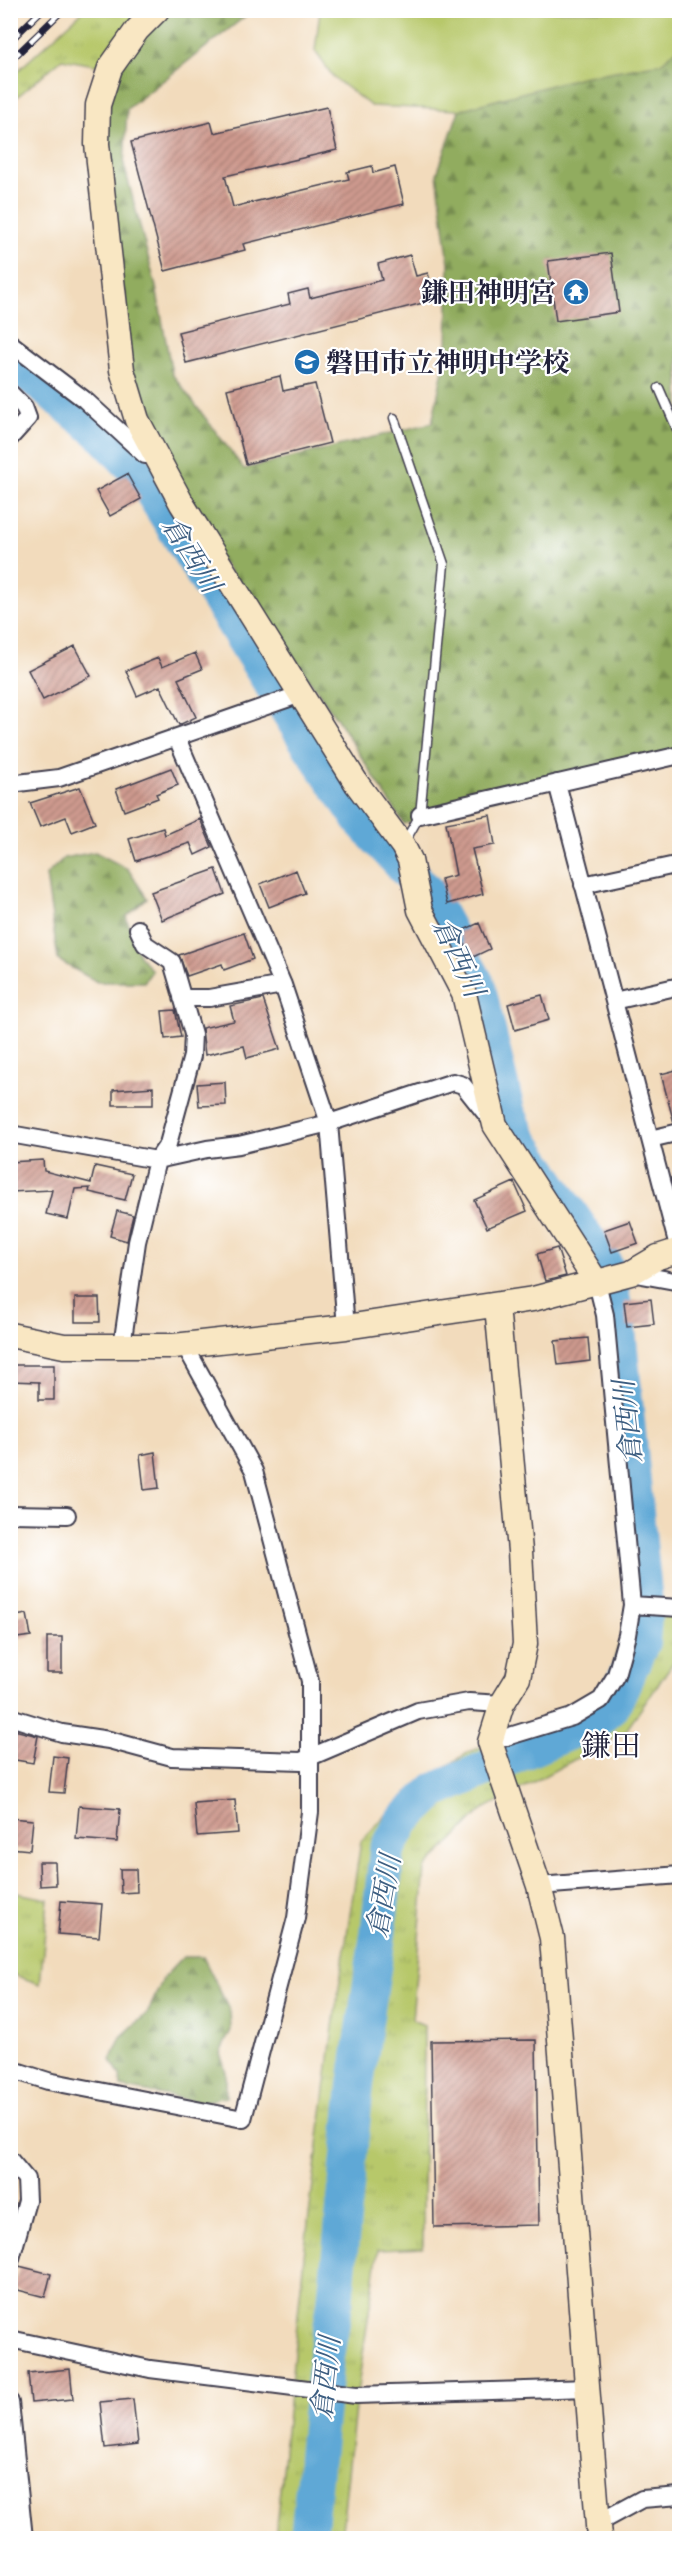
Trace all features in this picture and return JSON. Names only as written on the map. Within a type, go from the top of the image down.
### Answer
[{"type":"street","points":[[157,10],[137,30],[110,68],[98,105],[97,144],[122,370],[137,420],[154,455],[357,784],[403,846],[410,860],[420,910],[464,994],[495,1125]]},
{"type":"street","points":[[10,343],[85,400],[145,455],[154,455]]},
{"type":"street","points":[[10,393],[24,407],[28,418],[10,438]]},
{"type":"street","points":[[10,784],[59,778],[301,694]]},
{"type":"street","points":[[177,738],[283,985],[329,1124],[346,1328]]},
{"type":"street","points":[[420,815],[680,755]]},
{"type":"street","points":[[10,1335],[64,1346],[122,1346],[184,1344],[346,1328],[497,1306],[597,1283],[631,1273],[658,1257],[679,1250],[557,783]]},
{"type":"street","points":[[583,885],[680,864]]},
{"type":"street","points":[[122,1346],[137,1242],[158,1160],[168,1144],[192,1056],[193,1035],[172,962],[145,944],[138,929]]},
{"type":"street","points":[[182,998],[209,998],[283,985]]},
{"type":"street","points":[[614,1001],[680,986]]},
{"type":"street","points":[[10,1134],[158,1160],[207,1149],[239,1145],[329,1124],[453,1082],[463,1085],[495,1125],[597,1283],[604,1315],[632,1605],[616,1675],[601,1700],[572,1717],[492,1748]]},
{"type":"street","points":[[650,1139],[680,1132]]},
{"type":"street","points":[[631,1273],[680,1282]]},
{"type":"street","points":[[497,1306],[520,1551],[525,1644],[518,1678],[502,1704],[492,1748],[539,1886],[552,1938],[599,2531]]},
{"type":"street","points":[[10,2069],[48,2081],[243,2119],[296,1918],[310,1812],[310,1681],[254,1471],[184,1344]]},
{"type":"street","points":[[10,1514],[67,1515]]},
{"type":"street","points":[[632,1605],[680,1608]]},
{"type":"street","points":[[10,1718],[62,1733],[109,1740],[172,1758],[301,1761],[418,1711],[469,1702],[502,1704]]},
{"type":"street","points":[[539,1886],[680,1875]]},
{"type":"street","points":[[10,2160],[26,2178],[27,2201],[10,2262]]},
{"type":"street","points":[[10,2339],[150,2369],[356,2395],[589,2388]]},
{"type":"street","points":[[10,2402],[15,2476],[24,2538]]},
{"type":"street","points":[[599,2531],[642,2499],[680,2496]]},
{"type":"lane","points":[[659,388],[680,436]]},
{"type":"lane","points":[[394,418],[444,564],[420,815],[403,846]]},
{"type":"green space","points":[[83,11],[165,11],[110,68],[62,59],[11,102],[11,77]]},
{"type":"green space","points":[[158,11],[252,11],[127,109],[124,165],[156,287],[172,374],[244,469],[432,423],[447,350],[449,263],[437,174],[459,110],[581,77],[661,63],[679,47],[679,758],[515,793],[404,824],[337,719],[270,623],[203,537],[141,414],[125,364],[99,100]]},
{"type":"green space","points":[[320,11],[679,11],[679,47],[661,63],[581,77],[459,110],[371,106],[334,78],[315,51]]},
{"type":"green space","points":[[95,852],[128,869],[147,898],[126,917],[139,955],[152,971],[144,982],[97,982],[58,960],[46,875],[64,858]]},
{"type":"green space","points":[[632,1605],[679,1608],[679,1658],[672,1664],[625,1732],[482,1810],[425,1868],[412,2020],[424,2025],[423,2248],[378,2250],[355,2408],[341,2538],[275,2538],[305,2247],[333,2027],[361,1841],[408,1792],[469,1752],[601,1700]]},
{"type":"green space","points":[[11,1892],[48,1899],[40,1984],[11,1974]]},
{"type":"green space","points":[[183,1957],[203,1957],[230,2011],[231,2030],[220,2053],[226,2072],[226,2097],[201,2102],[121,2087],[120,2075],[111,2060],[121,2037],[148,2012],[164,1977]]},
{"type":"building","points":[[327,107],[337,150],[225,176],[233,207],[349,179],[347,172],[372,166],[373,173],[395,167],[404,204],[243,244],[245,250],[165,271],[131,142],[211,122],[214,133]]},
{"type":"building","points":[[611,253],[619,312],[556,321],[548,261]]},
{"type":"building","points":[[410,255],[416,276],[428,273],[435,300],[186,363],[178,332],[290,304],[288,294],[308,289],[310,298],[382,280],[378,264]]},
{"type":"building","points":[[280,376],[283,391],[315,384],[330,443],[246,464],[227,389]]},
{"type":"building","points":[[127,474],[141,499],[110,516],[96,491]]},
{"type":"building","points":[[75,646],[91,676],[43,700],[28,670]]},
{"type":"building","points":[[195,653],[202,669],[178,679],[196,717],[179,725],[160,686],[137,696],[126,671],[158,658],[162,667]]},
{"type":"building","points":[[171,768],[178,785],[156,794],[158,798],[124,811],[116,789]]},
{"type":"building","points":[[80,787],[95,823],[72,832],[66,817],[40,827],[30,803]]},
{"type":"building","points":[[490,815],[495,845],[472,849],[483,894],[447,904],[441,879],[456,875],[446,823]]},
{"type":"building","points":[[200,819],[212,847],[195,855],[190,843],[136,861],[129,839],[163,828],[165,835]]},
{"type":"building","points":[[216,869],[225,894],[162,920],[151,892]]},
{"type":"building","points":[[296,870],[305,893],[269,907],[260,884]]},
{"type":"building","points":[[479,923],[490,949],[471,958],[459,932]]},
{"type":"building","points":[[244,933],[253,959],[224,970],[222,964],[187,976],[179,955]]},
{"type":"building","points":[[542,995],[549,1020],[515,1030],[508,1004]]},
{"type":"building","points":[[263,999],[280,1049],[247,1058],[244,1046],[205,1055],[202,1028],[234,1021],[230,1006]]},
{"type":"building","points":[[175,1010],[181,1037],[165,1039],[162,1011]]},
{"type":"building","points":[[680,1069],[680,1122],[674,1123],[661,1074]]},
{"type":"building","points":[[225,1082],[226,1105],[199,1106],[197,1084]]},
{"type":"building","points":[[153,1087],[153,1105],[113,1105],[113,1090]]},
{"type":"building","points":[[43,1160],[44,1171],[91,1183],[95,1166],[132,1174],[125,1200],[89,1192],[90,1188],[75,1189],[68,1219],[46,1214],[52,1190],[10,1192],[10,1162]]},
{"type":"building","points":[[675,1176],[680,1187],[680,1210],[671,1178]]},
{"type":"building","points":[[514,1182],[527,1211],[487,1228],[474,1200]]},
{"type":"building","points":[[117,1211],[133,1215],[127,1241],[110,1236]]},
{"type":"building","points":[[630,1221],[638,1243],[612,1252],[604,1230]]},
{"type":"building","points":[[557,1248],[566,1276],[545,1281],[537,1254]]},
{"type":"building","points":[[75,1298],[99,1298],[100,1322],[75,1322]]},
{"type":"building","points":[[651,1299],[654,1324],[627,1327],[624,1302]]},
{"type":"building","points":[[588,1338],[590,1361],[558,1365],[555,1341]]},
{"type":"building","points":[[10,1365],[54,1365],[54,1400],[39,1400],[39,1382],[10,1381]]},
{"type":"building","points":[[155,1452],[159,1488],[144,1490],[140,1455]]},
{"type":"building","points":[[27,1614],[31,1636],[10,1639],[10,1617]]},
{"type":"building","points":[[47,1637],[62,1637],[62,1673],[47,1673]]},
{"type":"building","points":[[10,1729],[38,1736],[33,1763],[10,1759]]},
{"type":"building","points":[[53,1756],[68,1758],[64,1793],[49,1792]]},
{"type":"building","points":[[235,1800],[238,1833],[197,1836],[194,1803]]},
{"type":"building","points":[[79,1806],[120,1809],[117,1842],[76,1839]]},
{"type":"building","points":[[10,1818],[33,1820],[30,1850],[10,1848]]},
{"type":"building","points":[[39,1862],[55,1862],[56,1885],[40,1886]]},
{"type":"building","points":[[120,1869],[136,1869],[137,1892],[121,1893]]},
{"type":"building","points":[[61,1901],[102,1904],[99,1937],[58,1934]]},
{"type":"building","points":[[536,2040],[539,2225],[434,2227],[431,2041]]},
{"type":"building","points":[[19,2266],[51,2274],[45,2297],[14,2289]]},
{"type":"building","points":[[70,2369],[73,2399],[31,2403],[28,2373]]},
{"type":"building","points":[[133,2399],[138,2444],[105,2448],[100,2402]]},
{"type":"waterway","name":"倉西川","points":[[10,359],[101,433],[144,479],[308,743],[362,822],[427,892],[477,984],[507,1111],[519,1138],[605,1265],[617,1319],[645,1603],[642,1642],[613,1705],[597,1720],[434,1791],[402,1822],[387,1851],[378,1935],[356,2084],[335,2303],[326,2357],[308,2538]]},
{"type":"railway","points":[[10,41],[42,10]]},
{"type":"railway","points":[[10,61],[63,10]]},
{"type":"place","name":"鎌田神明宮","points":[[576,292]]},
{"type":"place","name":"磐田市立神明中学校","points":[[307,362]]},
{"type":"district","name":"鎌田","points":[[611,1745]]}]
